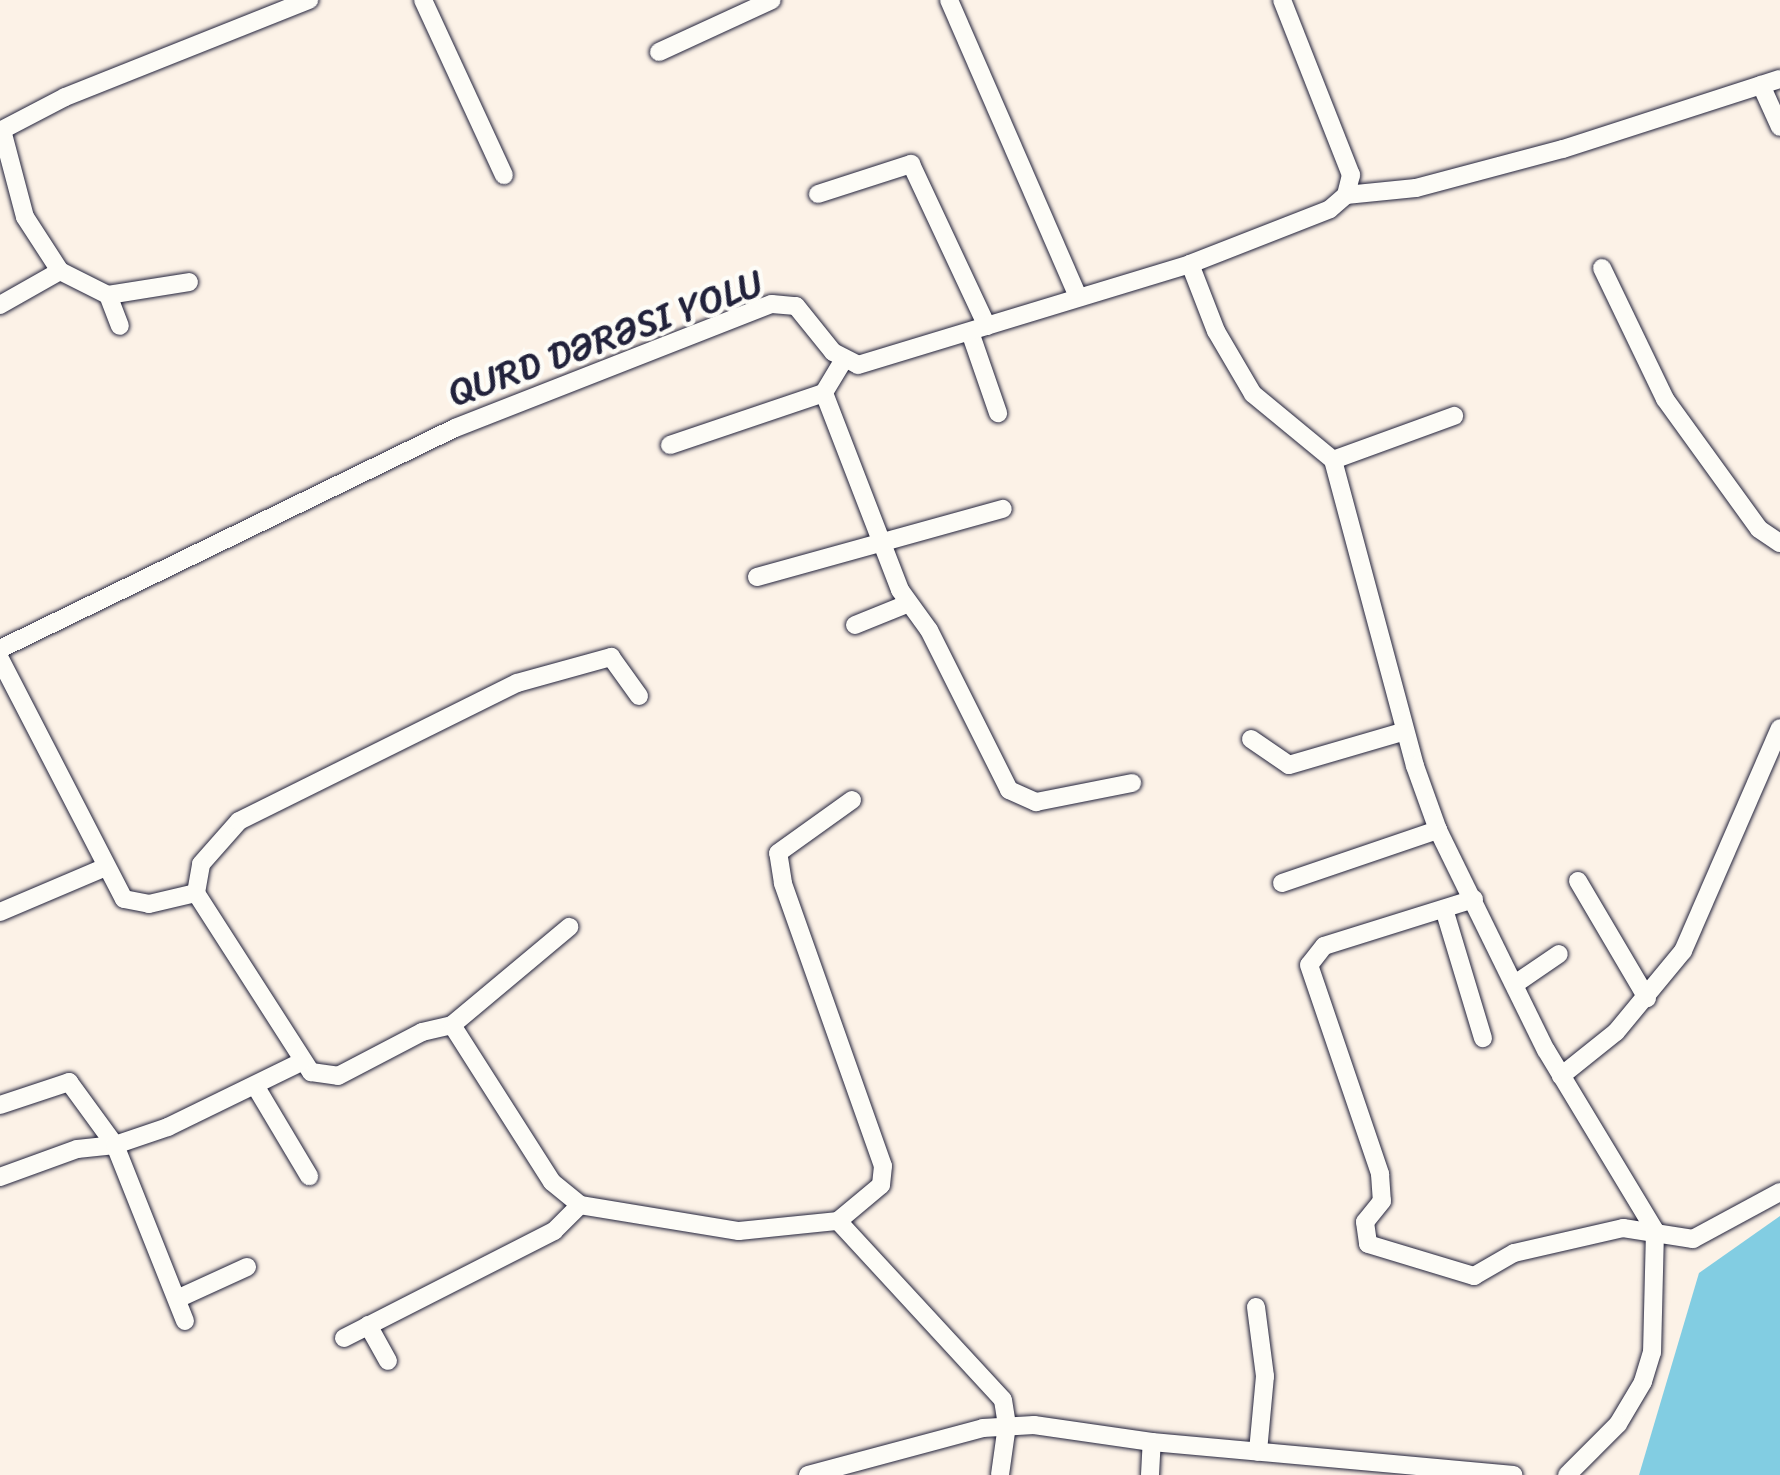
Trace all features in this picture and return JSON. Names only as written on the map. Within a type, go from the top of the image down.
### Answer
[{"type":"street","points":[[189,282],[108,294],[60,271],[24,216],[1,130],[65,97],[262,9],[307,0]]},
{"type":"street","points":[[422,0],[504,175]]},
{"type":"street","points":[[659,52],[772,0]]},
{"type":"street","points":[[949,0],[1078,297]]},
{"type":"street","points":[[1282,0],[1351,175],[1346,195]]},
{"type":"street","points":[[670,446],[824,393],[843,362],[858,365],[1190,264],[1316,216],[1346,195],[1416,188],[1578,145],[1780,79]]},
{"type":"street","points":[[1761,85],[1780,127]]},
{"type":"street","points":[[818,194],[911,164],[979,329],[998,413]]},
{"type":"street","points":[[1190,264],[1216,331],[1254,394],[1333,460],[1405,731],[1438,830],[1562,1076],[1655,1231],[1654,1322],[1643,1382],[1618,1424],[1567,1475]]},
{"type":"street","points":[[1602,268],[1665,399],[1758,529],[1780,543]]},
{"type":"street","points":[[0,305],[60,271]]},
{"type":"street","points":[[108,294],[120,326]]},
{"type":"street","name":"QURD DƏRƏSI YOLU","points":[[0,649],[456,428],[772,304],[805,313],[843,362]]},
{"type":"street","points":[[824,393],[908,604],[929,630],[1016,798],[1036,802],[1132,782]]},
{"type":"street","points":[[1333,460],[1454,416]]},
{"type":"street","points":[[756,577],[1004,509]]},
{"type":"street","points":[[855,625],[908,604]]},
{"type":"street","points":[[569,927],[452,1026],[422,1032],[338,1076],[310,1072],[301,1062],[196,893],[200,864],[239,822],[517,684],[611,657],[639,696]]},
{"type":"street","points":[[0,659],[124,899],[135,905],[196,893]]},
{"type":"street","points":[[1562,1076],[1648,998],[1694,932],[1780,728]]},
{"type":"street","points":[[1251,739],[1289,765],[1405,731]]},
{"type":"street","points":[[452,1026],[542,1167],[564,1196],[580,1205],[738,1230],[838,1221],[880,1185],[883,1166],[783,883],[778,852],[852,800]]},
{"type":"street","points":[[1282,883],[1438,830]]},
{"type":"street","points":[[0,912],[106,867]]},
{"type":"street","points":[[1578,881],[1648,998]]},
{"type":"street","points":[[1474,899],[1324,946],[1309,965],[1380,1174],[1382,1200],[1365,1222],[1368,1244],[1474,1276],[1514,1253],[1623,1228],[1693,1239],[1780,1192]]},
{"type":"street","points":[[1444,909],[1484,1038]]},
{"type":"street","points":[[1515,984],[1558,954]]},
{"type":"street","points":[[0,1177],[77,1150],[115,1145],[256,1087],[301,1062]]},
{"type":"street","points":[[0,1105],[68,1082],[115,1145],[186,1320]]},
{"type":"street","points":[[256,1087],[308,1176]]},
{"type":"street","points":[[344,1338],[554,1230],[580,1205]]},
{"type":"street","points":[[838,1221],[994,1387],[1008,1410],[1000,1475]]},
{"type":"street","points":[[178,1299],[246,1267]]},
{"type":"street","points":[[1256,1307],[1265,1376],[1258,1452]]},
{"type":"street","points":[[368,1325],[388,1361]]},
{"type":"street","points":[[808,1475],[1008,1425],[1514,1475]]},
{"type":"street","points":[[1150,1475],[1152,1442]]},
{"type":"water","points":[[1780,1216],[1780,1475],[1639,1475],[1699,1273]]}]
